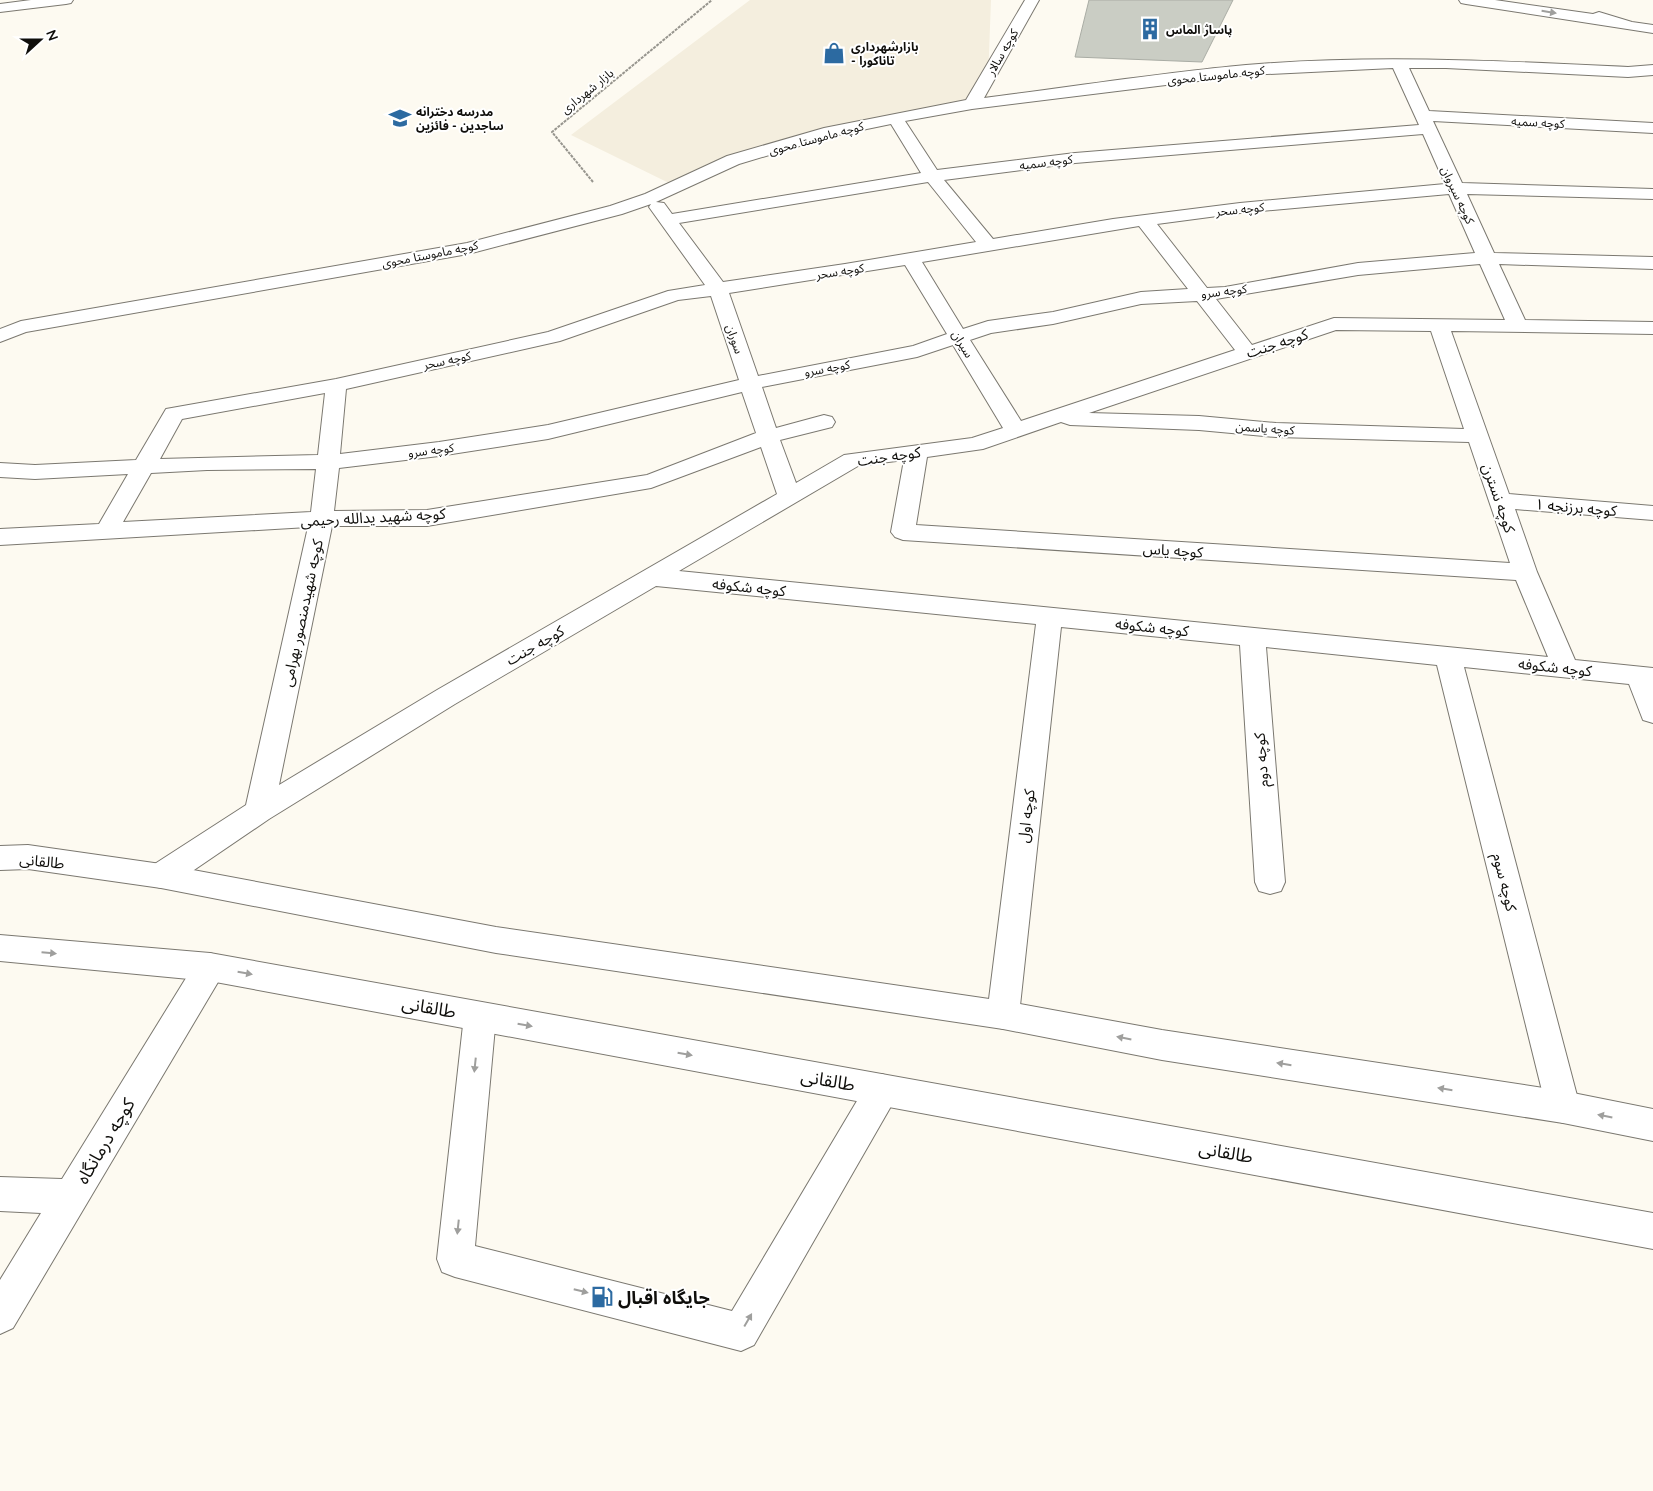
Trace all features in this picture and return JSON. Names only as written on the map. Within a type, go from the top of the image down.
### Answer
[{"type":"street","points":[[0,8],[66,0]]},
{"type":"street","name":"کوچه سالار","points":[[972,104],[1032,0]]},
{"type":"street","points":[[1466,0],[1653,29]]},
{"type":"street","points":[[1579,2],[1592,13],[1616,22]]},
{"type":"street","name":"کوچه ماموستا محوی","points":[[0,336],[21,326],[468,248],[616,210],[651,198],[733,160],[830,132],[972,104],[1247,70],[1399,63],[1446,63],[1628,72],[1653,70]]},
{"type":"street","name":"کوچه سیروان","points":[[1399,63],[1518,327]]},
{"type":"street","points":[[895,118],[932,176],[988,246]]},
{"type":"street","name":"کوچه سمیه","points":[[668,220],[932,176],[1075,158],[1425,123],[1653,128]]},
{"type":"street","name":"کوچه سحر","points":[[106,532],[174,414],[336,385],[553,337],[675,295],[911,259],[1144,220],[1240,208],[1455,188],[1653,194]]},
{"type":"street","name":"سوران","points":[[651,198],[718,289],[789,497]]},
{"type":"street","points":[[1144,220],[1248,353]]},
{"type":"street","name":"کوچه سرو","points":[[0,470],[35,472],[207,463],[328,462],[439,449],[548,432],[750,384],[917,352],[988,327],[1053,318],[1141,298],[1225,292],[1358,269],[1487,258],[1653,263]]},
{"type":"street","name":"سیران","points":[[911,259],[1015,430]]},
{"type":"street","name":"کوچه جنت","points":[[162,876],[259,810],[446,697],[852,460],[975,444],[1334,324],[1653,328]]},
{"type":"street","name":"کوچه نسترن","points":[[1439,326],[1525,572],[1565,668]]},
{"type":"street","name":"کوچه شهیدمنصور بهرامی","points":[[259,810],[322,520],[336,385]]},
{"type":"street","name":"کوچه یاسمن","points":[[1052,418],[1199,423],[1276,430],[1478,436]]},
{"type":"street","name":"کوچه شهید یدالله رحیمی","points":[[0,537],[322,520],[427,518],[651,481],[768,436],[824,422]]},
{"type":"street","name":"کوچه یاس","points":[[917,452],[903,532],[1525,572]]},
{"type":"street","name":"کوچه برزنجه ۱","points":[[1499,500],[1653,513]]},
{"type":"street","name":"کوچه شکوفه","points":[[652,577],[1646,676]]},
{"type":"street","name":"کوچه اول","points":[[1003,1015],[1049,617]]},
{"type":"street","name":"کوچه دوم","points":[[1252,637],[1270,882]]},
{"type":"street","name":"کوچه سوم","points":[[1448,656],[1563,1107]]},
{"type":"street","points":[[1646,676],[1653,713]]},
{"type":"street","name":"طالقانی","points":[[0,858],[28,857],[162,876],[496,940],[1003,1015],[1162,1045],[1563,1107],[1653,1125]]},
{"type":"street","name":"طالقانی","points":[[0,948],[210,967],[1653,1231]]},
{"type":"street","name":"کوچه درمانگاه","points":[[0,1315],[210,967]]},
{"type":"street","points":[[480,1016],[455,1259],[741,1332],[882,1090]]},
{"type":"street","points":[[0,1194],[71,1197]]},
{"type":"path","name":"بازار شهرداری","points":[[616,210],[552,132],[712,0]]},
{"type":"shaded area","name":"بازارشهرداری - تاناکورا","points":[[750,0],[991,0],[987,107],[895,118],[830,132],[673,185],[571,135]]},
{"type":"building","name":"پاساژ الماس","points":[[1089,0],[1233,0],[1202,62],[1075,57]]},
{"type":"place","name":"پاساژ الماس","points":[[1150,29]]},
{"type":"place","name":"بازارشهرداری - تاناکورا","points":[[834,53]]},
{"type":"place","name":"مدرسه دخترانه ساجدین - فائزین","points":[[400,118]]},
{"type":"place","name":"جایگاه اقبال","points":[[602,1297]]}]
